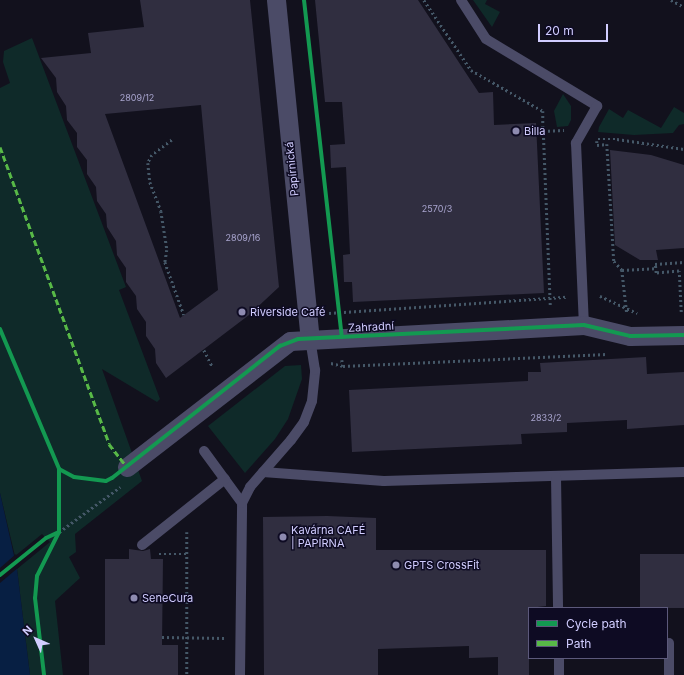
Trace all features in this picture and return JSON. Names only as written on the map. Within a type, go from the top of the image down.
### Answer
[{"type":"street","name":"Papírnická","points":[[276,0],[306,314],[310,338]]},
{"type":"street","name":"Zahradní","points":[[127,475],[280,346],[290,341],[310,338],[584,325],[630,336],[684,335]]},
{"type":"lane","points":[[461,0],[486,39],[597,106],[576,143],[584,325]]},
{"type":"lane","points":[[240,675],[242,503],[263,472],[292,440],[304,422],[312,400],[315,370],[310,338]]},
{"type":"lane","points":[[204,451],[242,503]]},
{"type":"lane","points":[[263,472],[384,481],[684,472]]},
{"type":"lane","points":[[556,477],[558,607]]},
{"type":"lane","points":[[142,545],[225,479]]},
{"type":"lane","points":[[669,643],[669,675]]},
{"type":"lane","points":[[559,659],[560,675]]},
{"type":"path","points":[[424,0],[471,70],[543,111],[543,131]]},
{"type":"path","points":[[671,0],[684,7]]},
{"type":"path","points":[[597,139],[617,139],[684,149]]},
{"type":"path","points":[[172,140],[152,155],[148,163],[150,182],[162,219],[167,250],[165,262],[184,315]]},
{"type":"path","points":[[674,313],[683,312],[679,271],[656,273],[655,264],[684,262]]},
{"type":"path","points":[[622,270],[655,268]]},
{"type":"path","points":[[623,276],[625,293]]},
{"type":"path","points":[[306,314],[582,295],[598,295],[639,314]]},
{"type":"path","points":[[338,304],[342,337],[343,366],[613,353]]},
{"type":"path","points":[[204,350],[212,366]]},
{"type":"path","points":[[54,537],[127,475]]},
{"type":"path","points":[[187,510],[187,675]]},
{"type":"path","points":[[59,525],[59,532]]},
{"type":"path","points":[[150,554],[188,554]]},
{"type":"path","points":[[162,637],[240,639]]},
{"type":"green space","points":[[473,0],[487,0],[485,4],[500,12],[492,27]]},
{"type":"green space","points":[[32,38],[126,287],[119,290],[160,399],[157,402],[102,369],[142,481],[75,534],[76,552],[69,557],[80,578],[55,601],[63,675],[30,675],[17,569],[50,542],[42,534],[15,556],[0,493],[0,88],[10,83],[3,62],[4,51]]},
{"type":"green space","points":[[563,94],[571,106],[571,120],[568,126],[557,127],[554,111]]},
{"type":"green space","points":[[674,107],[684,113],[684,124],[679,125],[673,133],[634,135],[598,132],[599,127],[609,109],[623,118],[628,110],[661,128]]},
{"type":"green space","points":[[301,365],[302,379],[288,419],[275,439],[245,473],[208,426],[285,366]]},
{"type":"water","points":[[0,493],[17,569],[30,675],[0,675]]},
{"type":"pier","points":[[16,554],[19,567],[0,583],[0,568]]},
{"type":"building","points":[[140,0],[250,0],[279,287],[249,315],[166,378],[156,363],[155,349],[146,336],[146,322],[137,309],[136,296],[126,282],[126,268],[117,255],[116,241],[107,227],[106,214],[97,201],[96,187],[87,174],[87,160],[77,147],[77,133],[67,120],[66,106],[57,92],[56,78],[41,58],[91,53],[88,33],[144,27]],"holes":[[[201,105],[218,290],[180,318],[105,114]]]},
{"type":"building","points":[[315,0],[418,0],[479,93],[493,92],[494,125],[536,123],[544,293],[353,302],[352,282],[344,282],[343,255],[350,254],[346,167],[331,168],[330,145],[345,144],[342,102],[325,102]]},
{"type":"building","points":[[610,150],[651,155],[684,165],[684,248],[656,250],[658,260],[640,260],[615,245]]},
{"type":"building","points":[[646,357],[647,374],[684,372],[684,425],[627,429],[627,420],[567,423],[567,432],[521,434],[522,444],[352,452],[349,390],[528,381],[528,372],[541,372],[540,363]]},
{"type":"building","points":[[327,516],[376,518],[376,550],[546,550],[546,606],[528,607],[529,675],[498,675],[498,657],[469,658],[469,646],[378,649],[378,675],[264,675],[263,517]]},
{"type":"building","name":"SeneCura","points":[[129,549],[143,551],[150,549],[151,559],[163,559],[162,645],[178,645],[178,675],[89,675],[89,645],[105,645],[105,559],[129,559]]},
{"type":"building","points":[[640,554],[684,554],[684,608],[640,607]]},
{"type":"marked path","points":[[0,147],[109,444],[127,467]]},
{"type":"cycle path","points":[[304,0],[342,337]]},
{"type":"cycle path","points":[[59,469],[74,477],[106,481],[112,478],[280,346],[298,339],[584,325],[630,336],[684,335]]},
{"type":"cycle path","points":[[0,329],[59,469],[59,532],[37,576],[35,598],[44,675]]},
{"type":"cycle path","points":[[0,575],[46,538],[59,532]]},
{"type":"place","name":"Billa","points":[[516,131]]},
{"type":"place","name":"Riverside Café","points":[[242,312]]},
{"type":"place","name":"Kavárna CAFÉ | PAPÍRNA","points":[[283,537]]},
{"type":"place","name":"GPTS CrossFit","points":[[396,565]]},
{"type":"place","name":"SeneCura","points":[[134,598]]}]
